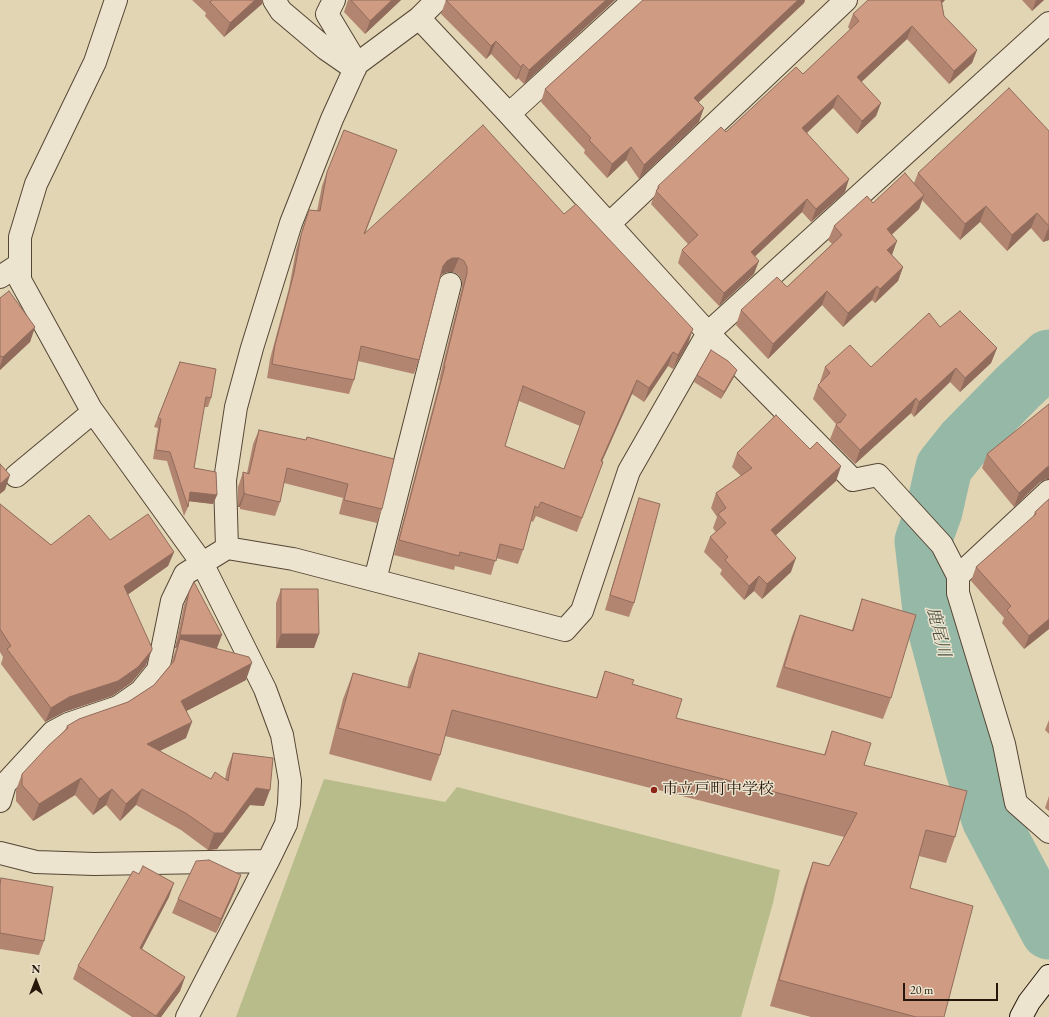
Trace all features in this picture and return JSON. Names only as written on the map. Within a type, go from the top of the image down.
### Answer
[{"type":"street","points":[[116,0],[95,62],[36,184],[20,237],[20,280],[93,412],[202,563],[264,688],[282,734],[290,780],[286,824],[268,862],[187,1017]]},
{"type":"street","points":[[274,0],[281,11],[326,49],[356,66]]},
{"type":"street","points":[[334,0],[327,14],[356,66]]},
{"type":"street","points":[[226,548],[225,480],[236,407],[252,348],[291,223],[332,120],[356,66],[419,18],[437,0]]},
{"type":"street","points":[[509,114],[634,0]]},
{"type":"street","points":[[609,224],[846,0]]},
{"type":"street","points":[[419,18],[509,114],[708,333],[853,480],[878,475],[942,545],[958,576],[958,593],[1004,744],[1016,803],[1049,832]]},
{"type":"street","points":[[2,789],[53,732],[68,724],[118,707],[141,691],[158,670],[172,601],[185,574],[226,548],[293,559],[565,630],[582,611],[629,471],[708,333],[1049,23]]},
{"type":"street","points":[[0,277],[20,264]]},
{"type":"street","points":[[375,580],[450,284]]},
{"type":"street","points":[[16,476],[93,412]]},
{"type":"street","points":[[958,576],[1049,491]]},
{"type":"street","points":[[0,853],[36,862],[94,864],[268,862]]},
{"type":"street","points":[[1025,1009],[1049,976]]},
{"type":"green space","points":[[324,779],[445,802],[457,787],[780,870],[773,903],[741,1017],[236,1017]]},
{"type":"building","points":[[212,0],[255,0],[230,23],[210,2]]},
{"type":"building","points":[[351,0],[392,0],[370,21]]},
{"type":"building","points":[[446,0],[606,0],[529,70],[523,64],[521,67],[496,41],[491,46]]},
{"type":"building","points":[[643,0],[798,0],[694,98],[704,108],[644,165],[631,147],[612,164],[589,140],[591,138],[545,89]]},
{"type":"building","points":[[868,0],[941,0],[944,16],[977,50],[954,71],[912,26],[857,77],[881,103],[862,121],[838,95],[802,128],[849,179],[816,209],[807,199],[751,252],[759,261],[724,293],[682,250],[698,235],[656,191],[659,188],[658,186],[721,127],[726,132],[796,67],[803,74],[859,21],[853,14]]},
{"type":"building","points":[[1009,88],[1049,131],[1049,226],[1037,213],[1012,235],[986,206],[965,224],[918,173]]},
{"type":"building","points":[[483,125],[564,214],[576,204],[693,329],[678,355],[673,352],[649,388],[637,380],[601,461],[603,462],[582,518],[541,502],[538,508],[535,506],[523,550],[500,544],[496,561],[460,552],[459,556],[399,540],[445,366],[467,273],[467,267],[464,261],[459,258],[452,258],[443,266],[419,360],[361,346],[354,380],[272,364],[275,345],[294,273],[301,235],[309,210],[320,211],[327,172],[344,130],[397,150],[364,234]],"holes":[[[523,386],[585,412],[564,469],[505,446]]]},
{"type":"building","points":[[905,173],[924,195],[887,229],[897,241],[887,250],[903,267],[880,289],[877,286],[848,313],[827,291],[773,344],[741,310],[777,277],[787,287],[842,235],[834,226],[867,196],[873,203]]},
{"type":"building","points":[[9,291],[35,327],[3,357],[0,356],[0,298]]},
{"type":"building","points":[[960,311],[997,348],[965,378],[956,368],[919,402],[916,398],[860,450],[836,425],[839,422],[840,423],[846,415],[818,385],[830,373],[825,367],[850,345],[871,367],[929,313],[940,327]]},
{"type":"building","points":[[711,350],[728,361],[737,370],[724,392],[697,375]]},
{"type":"building","points":[[180,362],[216,369],[211,398],[206,397],[194,468],[216,472],[217,495],[190,492],[188,507],[170,452],[156,450],[161,419],[158,418]]},
{"type":"building","points":[[1049,404],[1049,466],[1019,493],[987,454]]},
{"type":"building","points":[[776,415],[810,449],[817,442],[841,466],[771,530],[796,558],[767,584],[759,576],[749,586],[725,560],[728,557],[710,537],[726,523],[718,514],[726,508],[716,493],[752,468],[737,453]]},
{"type":"building","points":[[259,430],[306,440],[307,437],[394,459],[382,509],[344,500],[348,484],[287,468],[280,502],[245,494],[243,472],[249,474]]},
{"type":"building","points":[[0,464],[10,475],[0,484]]},
{"type":"building","points":[[639,498],[660,504],[634,603],[610,595]]},
{"type":"building","points":[[1049,499],[1049,619],[1029,636],[1007,610],[1011,606],[976,567],[1036,514],[1035,512]]},
{"type":"building","points":[[0,504],[51,545],[89,515],[110,540],[148,514],[174,552],[124,586],[152,648],[138,667],[118,681],[69,697],[51,708],[7,649],[11,646],[0,629]]},
{"type":"building","points":[[194,582],[222,635],[180,635],[189,592]]},
{"type":"building","points":[[281,589],[318,589],[319,634],[281,634]]},
{"type":"building","points":[[862,599],[916,615],[891,698],[784,667],[800,615],[853,631]]},
{"type":"building","points":[[180,639],[249,657],[252,663],[181,701],[192,722],[147,744],[211,779],[215,772],[228,781],[233,753],[273,758],[270,790],[256,788],[223,833],[214,833],[187,814],[142,789],[126,804],[112,789],[99,799],[81,778],[39,804],[22,785],[22,774],[49,745],[68,728],[67,726],[79,719],[128,702],[154,685],[174,661]]},
{"type":"building","points":[[419,653],[597,698],[605,671],[634,680],[632,684],[682,699],[676,718],[825,755],[832,731],[871,743],[864,765],[967,791],[955,837],[926,830],[910,888],[973,906],[944,1017],[916,1017],[779,980],[813,862],[829,866],[857,813],[452,710],[440,755],[338,728],[353,673],[410,688]]},
{"type":"building","points":[[209,860],[241,875],[221,919],[178,899],[196,861]]},
{"type":"building","points":[[143,866],[174,883],[140,948],[185,977],[156,1016],[78,966],[133,871],[139,874]]},
{"type":"building","points":[[1,878],[53,887],[44,941],[0,933]]},
{"type":"waterway","name":"鹿尾川","points":[[1049,358],[964,442],[944,467],[934,511],[923,541],[931,610],[974,770],[990,819],[1049,931]]},
{"type":"place","name":"市立戸町中学校","points":[[654,790]]}]
